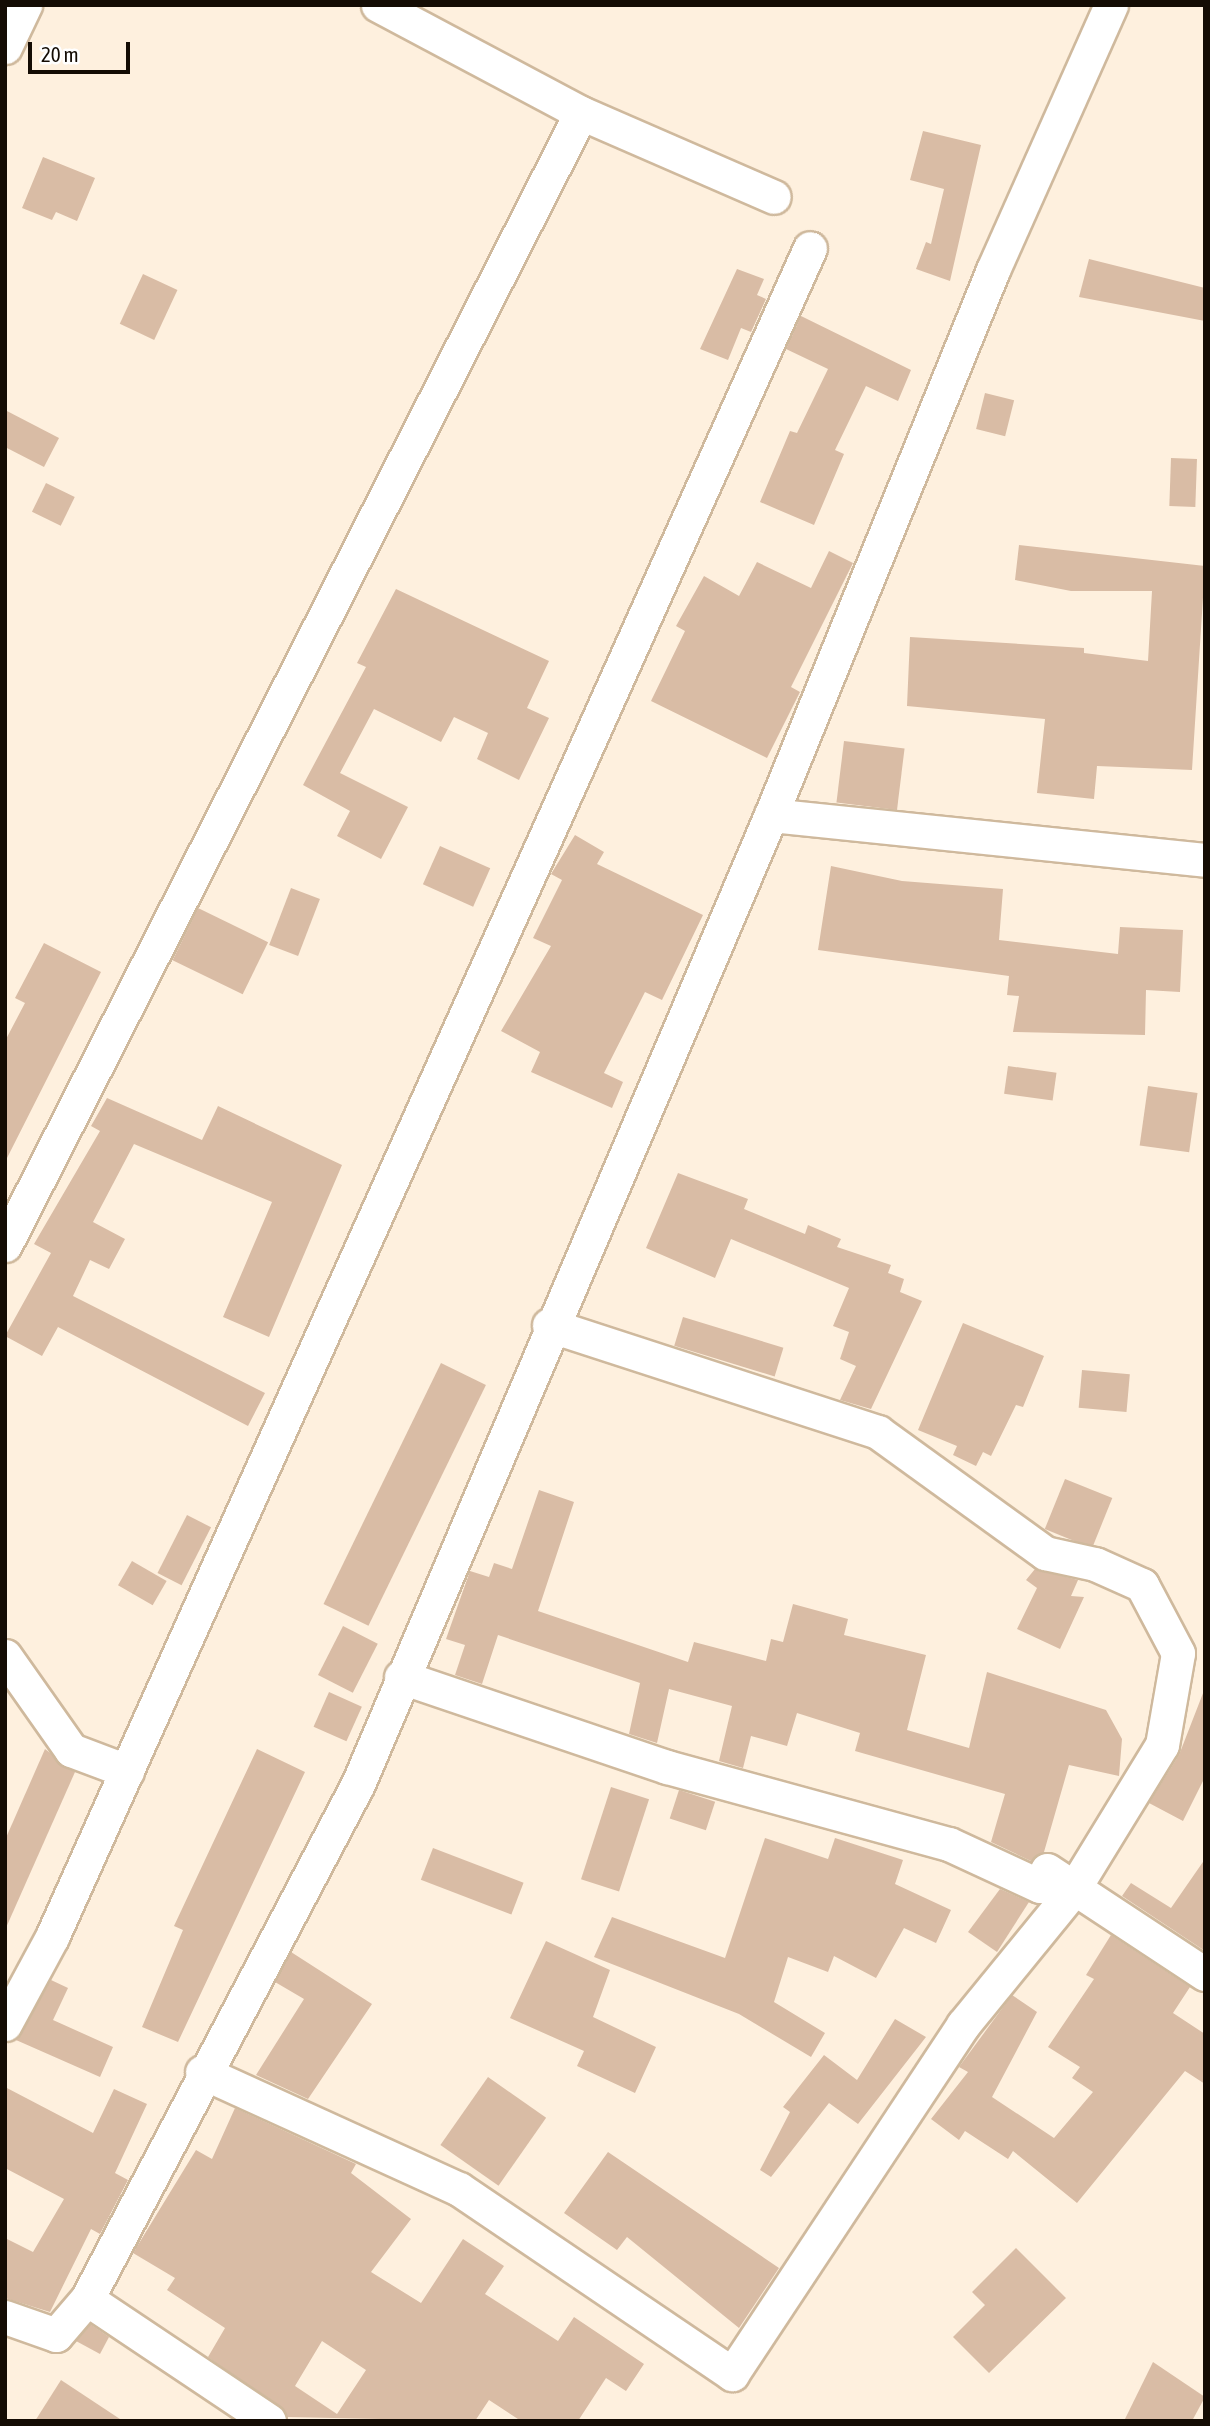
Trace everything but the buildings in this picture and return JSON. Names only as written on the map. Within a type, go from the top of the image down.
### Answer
[{"type":"street","points":[[5,47],[25,5]]},
{"type":"street","points":[[378,5],[581,113],[774,197]]},
{"type":"street","points":[[5,2317],[56,2335],[87,2299],[201,2072],[358,1784],[549,1325],[771,815],[993,270],[1111,5]]},
{"type":"street","points":[[5,1245],[581,113]]},
{"type":"street","points":[[5,2024],[127,1771],[810,248]]},
{"type":"street","points":[[771,815],[1205,860]]},
{"type":"street","points":[[201,2072],[459,2189],[732,2374],[963,2025],[1073,1890],[1162,1745],[1178,1653],[1142,1585],[1096,1564],[1045,1553],[878,1432],[549,1325]]},
{"type":"street","points":[[5,1656],[71,1750],[127,1771]]},
{"type":"street","points":[[401,1677],[667,1767],[949,1844],[1040,1886],[1046,1870],[1205,1974]]},
{"type":"street","points":[[87,2299],[269,2421]]}]
